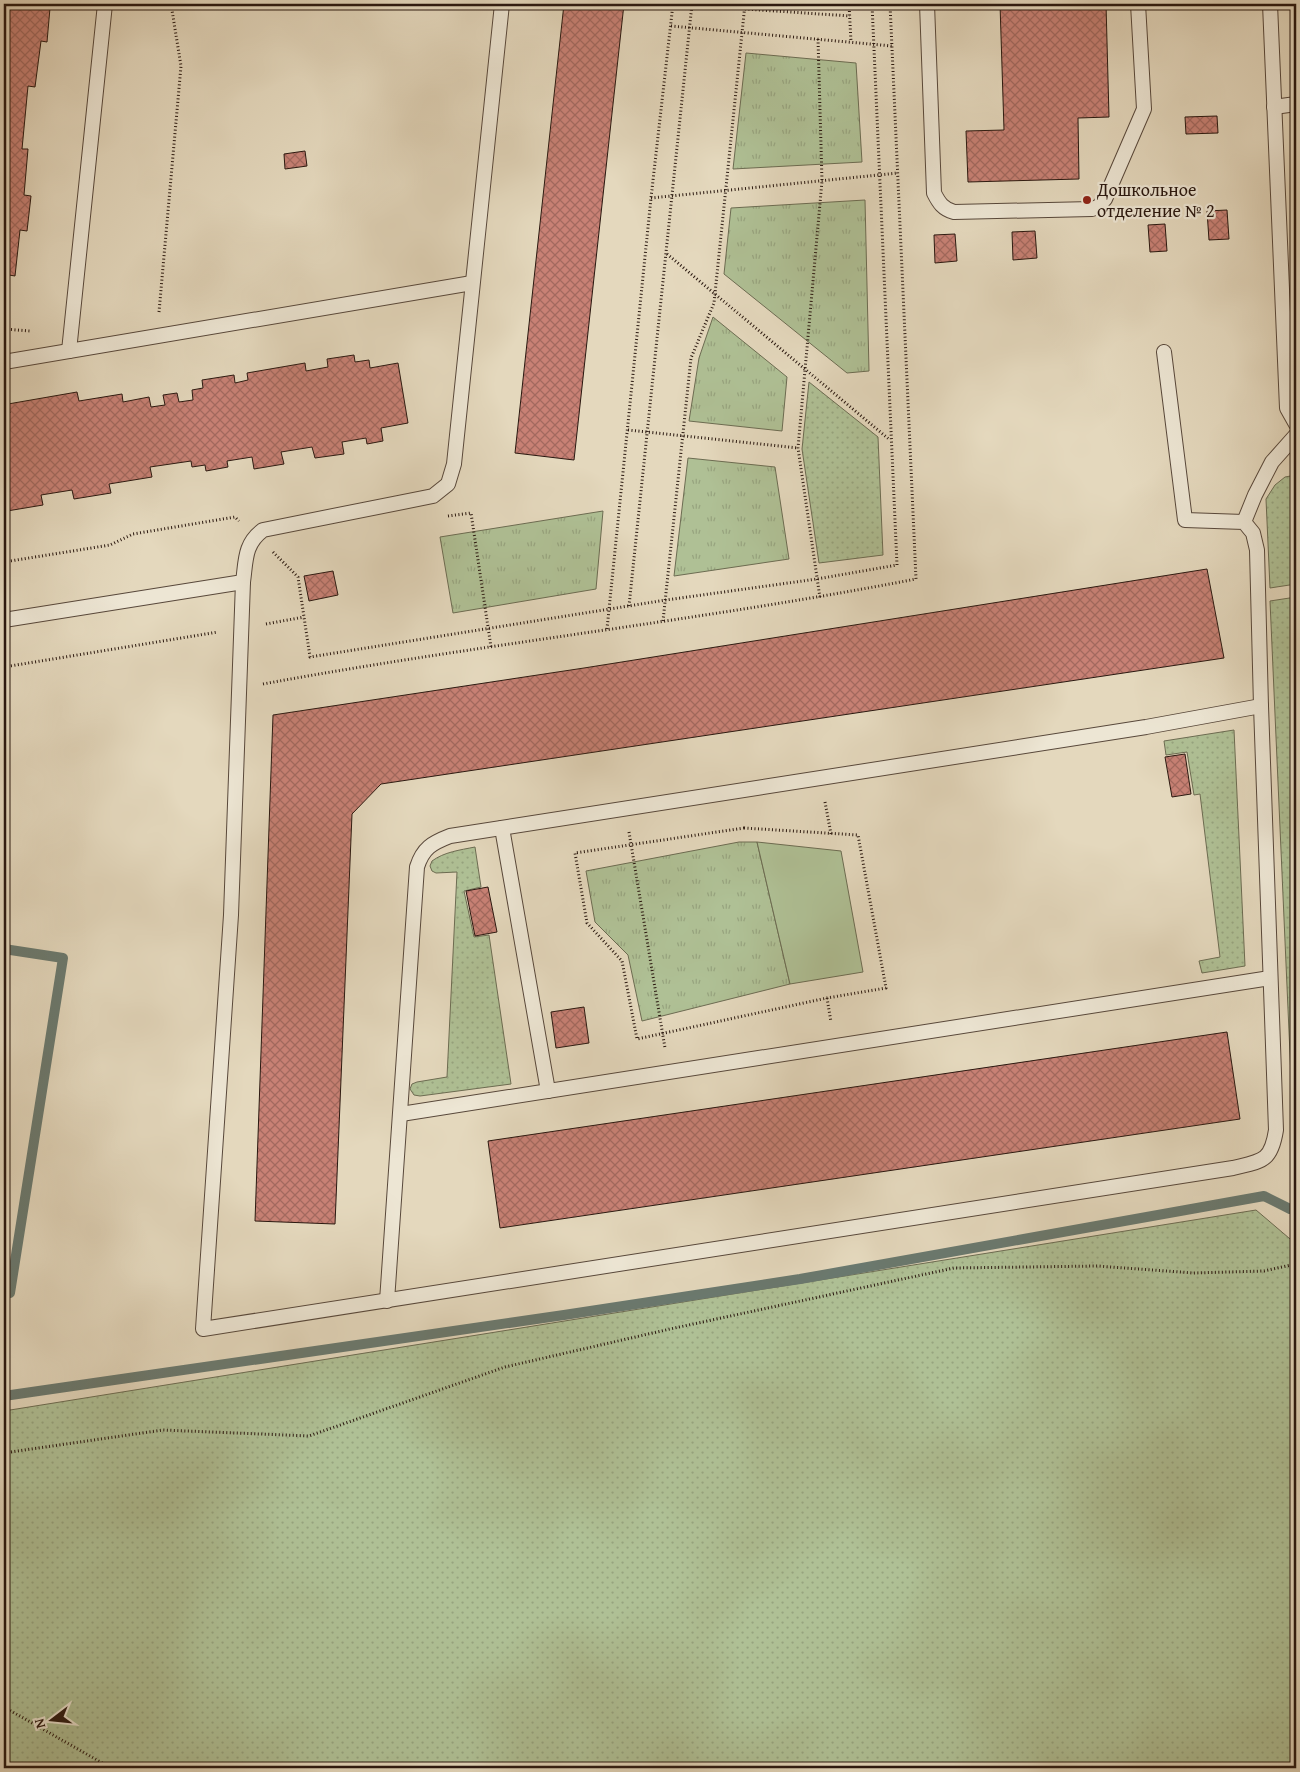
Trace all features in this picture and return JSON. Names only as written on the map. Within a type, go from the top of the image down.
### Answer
[{"type":"lane","points":[[69,351],[105,4]]},
{"type":"lane","points":[[502,4],[454,464],[448,484],[433,496],[263,530],[256,535],[248,546],[244,582],[231,915],[204,1330],[1233,1168],[1260,1162],[1273,1148],[1276,1130],[1257,550],[1253,533],[1244,522],[1185,520],[1164,352]]},
{"type":"lane","points":[[927,4],[934,193],[945,210],[954,212],[1092,209],[1098,207],[1105,199],[1144,109],[1138,4]]},
{"type":"lane","points":[[1270,4],[1287,408],[1296,424]]},
{"type":"lane","points":[[1274,107],[1296,104]]},
{"type":"lane","points":[[4,362],[472,283]]},
{"type":"lane","points":[[1244,522],[1272,462],[1296,435]]},
{"type":"lane","points":[[4,620],[244,582]]},
{"type":"lane","points":[[387,1301],[417,867],[421,853],[436,841],[450,836],[1146,727],[1261,706]]},
{"type":"lane","points":[[502,828],[548,1090]]},
{"type":"lane","points":[[401,1114],[1270,978]]},
{"type":"path","points":[[157,336],[180,66],[171,4]]},
{"type":"path","points":[[607,629],[651,198],[673,4]]},
{"type":"path","points":[[629,606],[692,4]]},
{"type":"path","points":[[663,621],[691,358],[714,303],[745,4]]},
{"type":"path","points":[[788,4],[788,11]]},
{"type":"path","points":[[849,4],[851,42]]},
{"type":"path","points":[[4,562],[110,546],[133,534],[235,517],[298,577],[310,657],[666,600],[897,566],[872,4]]},
{"type":"path","points":[[262,684],[607,629],[820,598],[916,579],[890,4]]},
{"type":"path","points":[[744,9],[850,16]]},
{"type":"path","points":[[671,26],[892,46]]},
{"type":"path","points":[[818,39],[822,181],[798,448],[820,598]]},
{"type":"path","points":[[651,198],[898,173]]},
{"type":"path","points":[[666,254],[891,440]]},
{"type":"path","points":[[4,329],[31,331]]},
{"type":"path","points":[[628,430],[798,448]]},
{"type":"path","points":[[471,513],[491,647]]},
{"type":"path","points":[[4,667],[304,617]]},
{"type":"path","points":[[626,808],[669,1072]]},
{"type":"path","points":[[744,828],[858,835],[886,988],[827,998],[637,1039],[622,961],[587,923],[576,853],[631,845],[744,828]]},
{"type":"path","points":[[4,1453],[163,1430],[309,1436],[505,1367],[670,1329],[954,1268],[1098,1266],[1193,1272],[1264,1271],[1296,1264]]},
{"type":"path","points":[[4,1707],[111,1768]]},
{"type":"green space","points":[[746,53],[856,63],[862,162],[733,169]]},
{"type":"green space","points":[[865,200],[869,371],[847,373],[724,274],[731,208]]},
{"type":"green space","points":[[713,317],[787,377],[782,431],[689,421],[699,358]]},
{"type":"green space","points":[[809,382],[878,437],[883,555],[819,563],[802,449]]},
{"type":"green space","points":[[688,458],[775,467],[789,559],[674,576]]},
{"type":"green space","points":[[1296,475],[1296,584],[1270,588],[1266,499],[1275,485],[1285,477]]},
{"type":"green space","points":[[603,511],[596,589],[453,613],[440,537]]},
{"type":"green space","points":[[1296,597],[1296,1190],[1270,601]]},
{"type":"green space","points":[[1234,730],[1245,966],[1202,973],[1199,961],[1220,957],[1200,794],[1194,795],[1187,752],[1166,755],[1164,741]]},
{"type":"green space","points":[[739,842],[757,842],[790,984],[642,1021],[628,955],[595,922],[586,871]]},
{"type":"green space","points":[[757,842],[841,851],[863,972],[790,984]]},
{"type":"green space","points":[[475,847],[481,887],[464,891],[474,937],[489,935],[511,1084],[420,1096],[414,1095],[410,1089],[412,1084],[447,1077],[457,872],[436,873],[432,871],[430,866],[432,861],[442,855]]},
{"type":"green space","points":[[1256,1210],[1296,1244],[1296,1768],[4,1768],[4,1411]]},
{"type":"building","points":[[4,4],[44,4],[44,7],[50,8],[47,42],[41,41],[35,87],[28,86],[22,149],[28,149],[24,195],[31,196],[27,231],[20,230],[15,276],[9,275],[6,306],[4,306]]},
{"type":"building","points":[[564,4],[624,4],[574,460],[515,453]]},
{"type":"building","points":[[1000,4],[1106,4],[1109,117],[1078,118],[1079,179],[968,182],[966,131],[1004,130]]},
{"type":"building","points":[[1217,116],[1218,133],[1186,134],[1185,117]]},
{"type":"building","points":[[305,151],[307,166],[285,169],[284,154]]},
{"type":"building","points":[[1227,210],[1229,239],[1209,240],[1207,211]]},
{"type":"building","points":[[1165,224],[1167,251],[1150,252],[1148,225]]},
{"type":"building","points":[[1035,231],[1037,258],[1013,260],[1012,232]]},
{"type":"building","points":[[955,234],[957,261],[935,263],[934,235]]},
{"type":"building","points":[[354,355],[355,362],[369,360],[370,368],[398,363],[408,423],[381,428],[383,441],[367,444],[366,438],[342,442],[344,454],[315,458],[312,447],[281,452],[284,464],[254,469],[252,457],[227,461],[228,467],[206,471],[205,465],[192,467],[191,461],[150,467],[152,477],[109,484],[111,493],[74,499],[72,490],[41,495],[43,505],[7,511],[6,501],[4,502],[4,414],[10,413],[8,404],[77,392],[79,401],[122,394],[123,402],[149,397],[151,407],[165,405],[163,395],[177,393],[179,402],[193,400],[192,390],[203,388],[202,380],[234,375],[235,383],[248,380],[247,373],[305,363],[306,371],[328,367],[327,359]]},
{"type":"building","points":[[1207,569],[1224,658],[381,784],[352,814],[335,1224],[255,1221],[273,715],[584,668]]},
{"type":"building","points":[[333,571],[338,595],[309,601],[304,576]]},
{"type":"building","points":[[1185,754],[1191,794],[1172,797],[1165,757]]},
{"type":"building","points":[[488,887],[497,932],[475,936],[466,891]]},
{"type":"building","points":[[584,1007],[589,1043],[556,1048],[551,1012]]},
{"type":"building","points":[[1227,1032],[1240,1119],[500,1228],[488,1141]]},
{"type":"waterway","points":[[4,949],[63,958],[10,1293]]},
{"type":"waterway","points":[[4,1396],[800,1279],[1264,1196],[1290,1209],[1296,1209]]},
{"type":"place","name":"Дошкольное отделение № 2","points":[[1087,200]]}]
